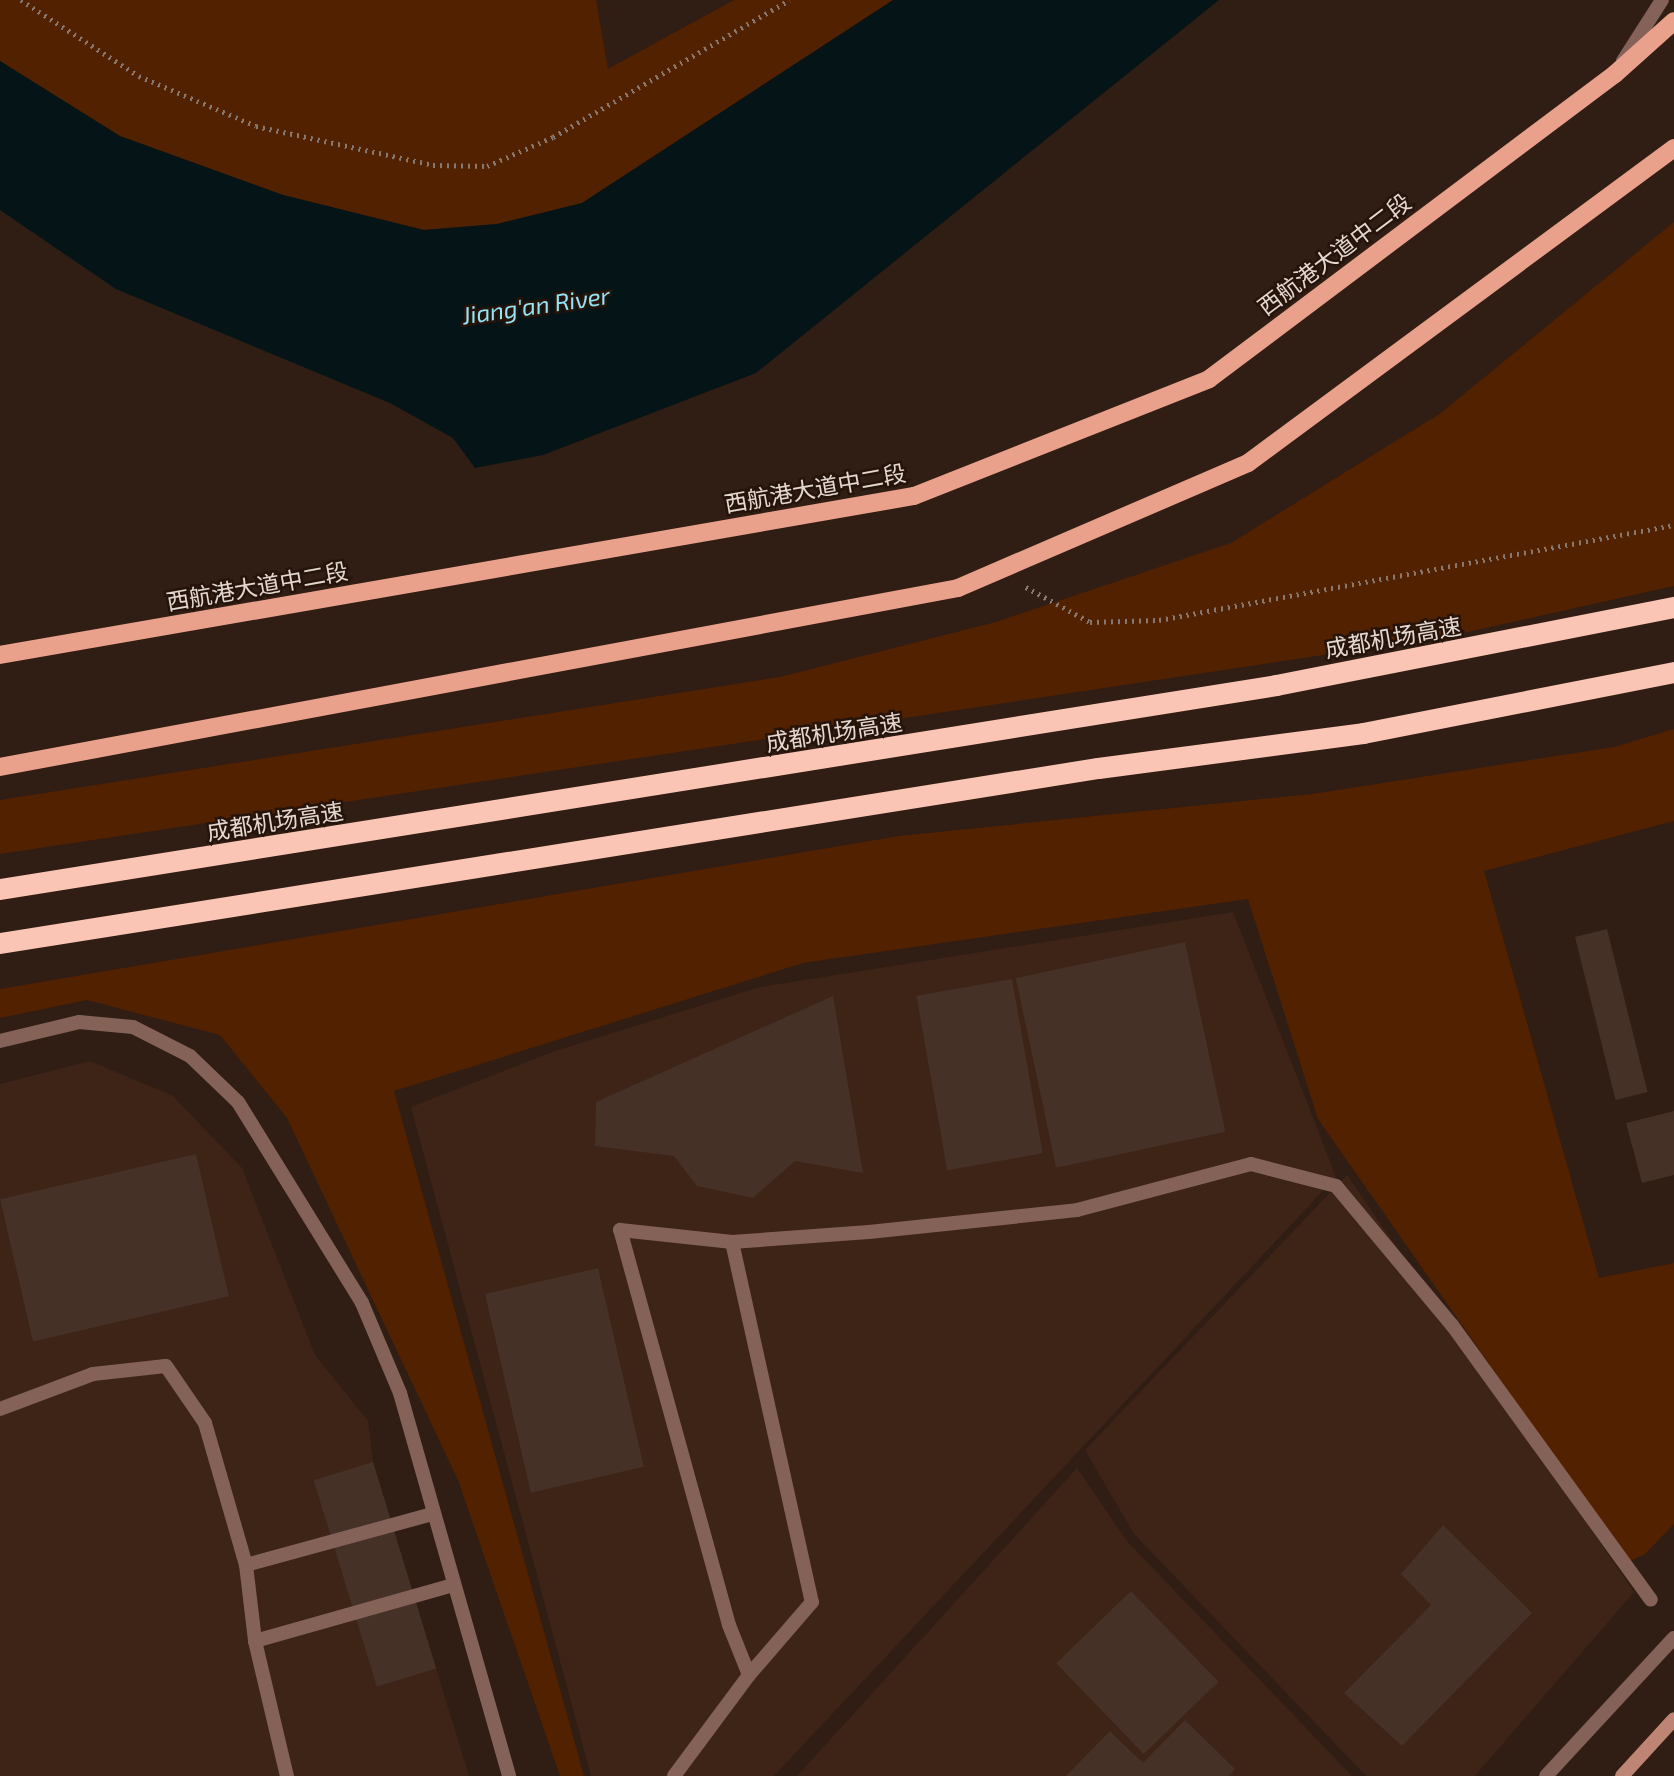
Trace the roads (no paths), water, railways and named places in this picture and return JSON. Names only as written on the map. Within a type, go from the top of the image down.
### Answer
[{"type":"highway","name":"成都机场高速","points":[[0,889],[446,821],[1276,685],[1674,607]]},
{"type":"highway","points":[[0,943],[456,874],[1098,768],[1363,733],[1674,672]]},
{"type":"main road","name":"西航港大道中二段","points":[[0,654],[914,496],[1209,379],[1615,74],[1674,21]]},
{"type":"main road","points":[[0,767],[958,588],[1248,463],[1674,148]]},
{"type":"main road","points":[[1622,1776],[1674,1719]]},
{"type":"street","points":[[1615,74],[1662,0]]},
{"type":"street","points":[[0,1041],[79,1022],[107,1022],[160,1038],[213,1074],[305,1203],[362,1303],[400,1393],[509,1776]]},
{"type":"street","points":[[749,1675],[729,1625],[620,1230],[732,1242],[1077,1210],[1251,1164],[1336,1186],[1452,1325],[1651,1600]]},
{"type":"street","points":[[674,1776],[749,1675],[812,1602],[732,1242]]},
{"type":"street","points":[[0,1409],[93,1374],[166,1366],[205,1423],[246,1564],[255,1641],[287,1776]]},
{"type":"street","points":[[246,1564],[433,1514]]},
{"type":"street","points":[[255,1641],[453,1585]]},
{"type":"street","points":[[1546,1776],[1674,1638]]},
{"type":"water","name":"Jiang'an River","points":[[893,0],[1219,0],[756,373],[543,455],[475,468],[453,438],[390,403],[116,289],[0,210],[0,61],[120,136],[283,195],[424,230],[497,224],[582,203]]}]
